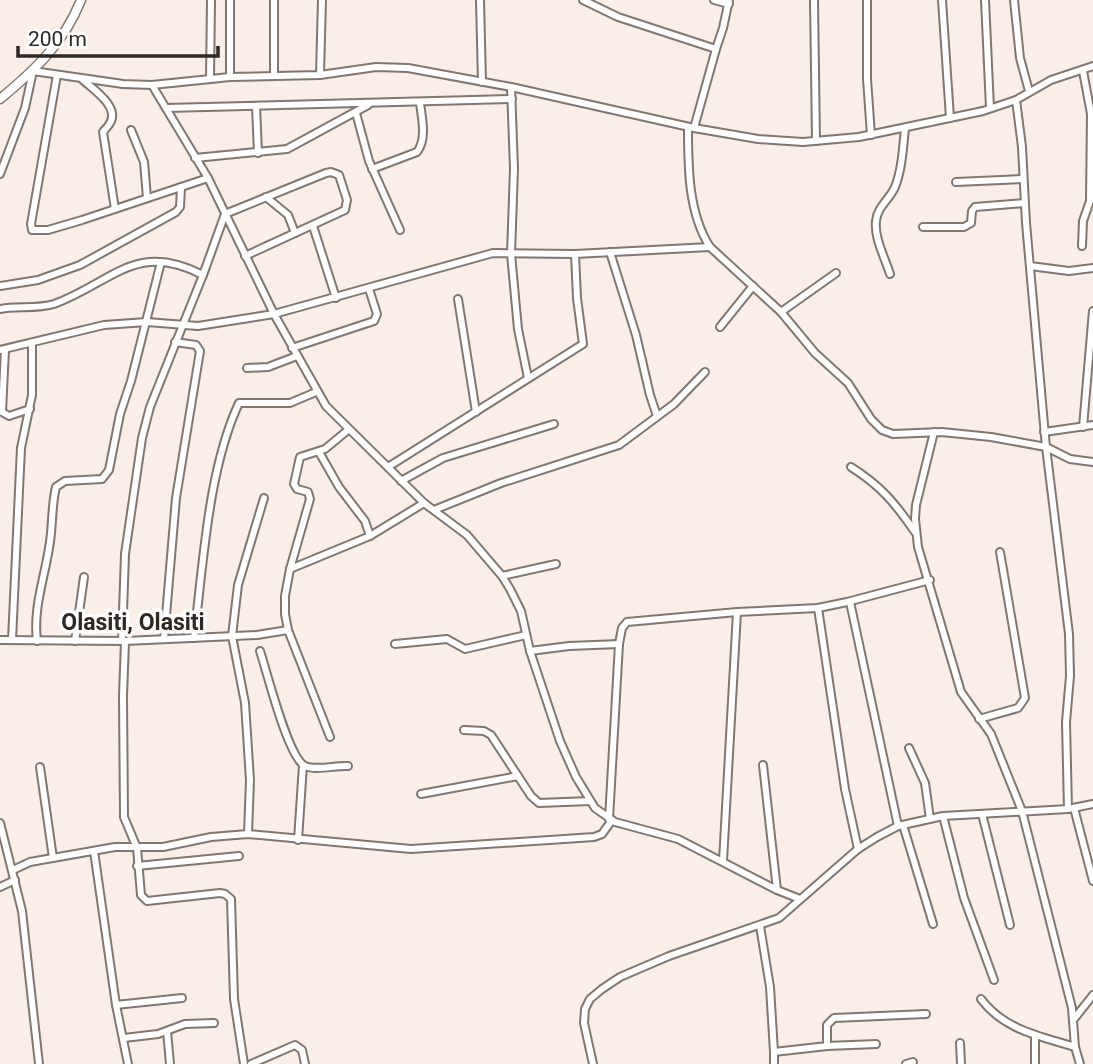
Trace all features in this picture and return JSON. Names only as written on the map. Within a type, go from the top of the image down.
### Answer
[{"type":"street","points":[[0,99],[33,71],[54,48],[68,29],[81,0]]},
{"type":"street","points":[[210,79],[211,0]]},
{"type":"street","points":[[230,0],[230,77]]},
{"type":"street","points":[[274,0],[274,75]]},
{"type":"street","points":[[320,75],[322,0]]},
{"type":"street","points":[[480,0],[482,82]]},
{"type":"street","points":[[583,0],[618,17],[716,49]]},
{"type":"street","points":[[714,0],[729,2],[691,128],[692,196],[701,231],[710,247],[781,312],[815,353],[848,383],[871,419],[882,430],[893,434],[934,432],[991,437],[1046,447],[1070,459],[1093,463]]},
{"type":"street","points":[[814,0],[816,141]]},
{"type":"street","points":[[867,0],[867,79],[871,135]]},
{"type":"street","points":[[942,0],[950,118]]},
{"type":"street","points":[[985,0],[990,108]]},
{"type":"street","points":[[1014,0],[1019,50],[1029,91]]},
{"type":"street","points":[[33,71],[124,84],[152,85],[230,77],[320,75],[376,67],[408,68],[691,128],[780,141],[816,141],[871,135],[990,108],[1016,100],[1061,76],[1093,66]]},
{"type":"street","points":[[0,174],[25,108],[33,71]]},
{"type":"street","points":[[1082,246],[1083,221],[1091,202],[1092,105],[1083,71]]},
{"type":"street","points":[[57,75],[31,228],[35,231],[48,230],[208,178]]},
{"type":"street","points":[[80,78],[107,103],[112,113],[110,124],[103,132],[115,209]]},
{"type":"street","points":[[152,85],[208,178],[274,314],[316,392],[333,415],[424,503],[467,535],[502,576],[517,601],[530,651],[560,741],[590,801],[600,813],[611,820],[668,835],[800,899]]},
{"type":"street","points":[[511,88],[514,179],[511,254],[518,329],[528,378]]},
{"type":"street","points":[[166,108],[512,99]]},
{"type":"street","points":[[1016,100],[1044,432],[1069,634],[1070,676],[1066,722],[1071,808],[1093,881]]},
{"type":"street","points":[[372,169],[417,152],[421,148],[423,136],[420,103]]},
{"type":"street","points":[[195,158],[286,149],[370,104]]},
{"type":"street","points":[[256,106],[258,153]]},
{"type":"street","points":[[356,113],[372,169],[400,230]]},
{"type":"street","points":[[890,274],[878,237],[876,221],[879,210],[892,194],[898,178],[905,128]]},
{"type":"street","points":[[131,130],[144,162],[147,198]]},
{"type":"street","points":[[244,1064],[234,999],[231,899],[220,893],[147,901],[141,895],[136,848],[124,817],[123,801],[125,554],[136,487],[138,455],[150,407],[204,275],[225,214],[326,173],[339,175],[347,208],[245,256]]},
{"type":"street","points":[[956,183],[1023,179]]},
{"type":"street","points":[[0,286],[38,280],[80,265],[176,212],[180,206],[181,187]]},
{"type":"street","points":[[266,197],[288,215],[295,233]]},
{"type":"street","points":[[923,227],[964,228],[971,223],[975,207],[1025,203]]},
{"type":"street","points":[[313,226],[337,298]]},
{"type":"street","points":[[30,409],[9,416],[2,412],[2,349],[104,325],[147,322],[182,325],[220,323],[274,314],[486,255],[610,253],[710,247]]},
{"type":"street","points":[[610,253],[636,335],[657,416]]},
{"type":"street","points":[[388,467],[583,344],[575,254]]},
{"type":"street","points":[[0,309],[54,304],[127,266],[148,261],[183,267],[204,275]]},
{"type":"street","points":[[37,641],[35,615],[38,591],[49,551],[56,487],[65,481],[97,480],[106,475],[161,262]]},
{"type":"street","points":[[1030,266],[1069,271],[1093,268]]},
{"type":"street","points":[[781,312],[836,273]]},
{"type":"street","points":[[720,327],[753,286]]},
{"type":"street","points":[[292,348],[374,321],[377,314],[369,289]]},
{"type":"street","points":[[458,299],[476,412]]},
{"type":"street","points":[[1083,427],[1093,311]]},
{"type":"street","points":[[12,640],[21,448],[30,409],[33,379],[32,342]]},
{"type":"street","points":[[164,639],[176,498],[200,351],[196,345],[175,342]]},
{"type":"street","points":[[247,368],[268,367],[297,356]]},
{"type":"street","points":[[434,510],[501,483],[619,445],[674,404],[705,372]]},
{"type":"street","points":[[194,638],[209,514],[219,466],[239,403],[290,403],[316,392]]},
{"type":"street","points":[[401,481],[443,458],[554,424]]},
{"type":"street","points":[[1044,432],[1093,425]]},
{"type":"street","points":[[330,737],[288,630],[285,596],[310,499],[308,492],[295,486],[299,461],[303,455],[319,452],[348,430]]},
{"type":"street","points":[[934,432],[918,492],[916,534],[958,683],[965,699],[991,734],[1022,811],[1074,1019],[1075,1047],[1080,1064]]},
{"type":"street","points":[[319,452],[339,487],[365,521],[370,536]]},
{"type":"street","points":[[851,467],[889,495],[916,534]]},
{"type":"street","points":[[248,834],[250,780],[245,703],[232,636],[238,585],[264,498]]},
{"type":"street","points":[[290,569],[370,536],[424,503]]},
{"type":"street","points":[[979,719],[1018,708],[1026,698],[1000,552]]},
{"type":"street","points":[[502,576],[556,564]]},
{"type":"street","points":[[75,641],[84,577]]},
{"type":"street","points":[[13,870],[30,862],[121,846],[177,846],[211,837],[248,834],[384,848],[425,849],[594,837],[602,834],[611,820],[619,644],[622,628],[630,621],[818,608],[930,580]]},
{"type":"street","points":[[850,602],[900,825],[933,924]]},
{"type":"street","points":[[818,608],[845,789],[858,849]]},
{"type":"street","points":[[723,861],[737,612]]},
{"type":"street","points":[[0,640],[123,641],[232,636],[288,630]]},
{"type":"street","points":[[395,645],[447,639],[465,649],[526,635]]},
{"type":"street","points":[[530,651],[619,644]]},
{"type":"street","points":[[260,651],[284,730],[303,765],[298,840]]},
{"type":"street","points":[[464,730],[488,732],[531,796],[539,803],[590,801]]},
{"type":"street","points":[[909,748],[925,783],[930,818]]},
{"type":"street","points":[[303,765],[348,766]]},
{"type":"street","points":[[763,765],[777,890]]},
{"type":"street","points":[[40,767],[53,858]]},
{"type":"street","points":[[421,794],[518,776]]},
{"type":"street","points":[[593,1064],[584,1023],[585,1009],[590,999],[620,977],[669,956],[779,918],[858,849],[900,825],[943,816],[1071,808],[1093,804]]},
{"type":"street","points":[[982,814],[1010,925]]},
{"type":"street","points":[[943,816],[964,898],[994,980]]},
{"type":"street","points":[[0,823],[13,870],[27,947],[39,1064]]},
{"type":"street","points":[[94,851],[116,1005],[128,1064]]},
{"type":"street","points":[[137,866],[239,856]]},
{"type":"street","points":[[0,887],[15,880]]},
{"type":"street","points":[[760,926],[770,987],[774,1064]]},
{"type":"street","points":[[1074,1019],[1093,995]]},
{"type":"street","points":[[116,1005],[182,998]]},
{"type":"street","points":[[981,999],[1001,1020],[1035,1035],[1075,1047]]},
{"type":"street","points":[[827,1046],[827,1025],[834,1018],[926,1014]]},
{"type":"street","points":[[124,1038],[154,1035],[185,1024],[214,1023]]},
{"type":"street","points":[[167,1031],[170,1064]]},
{"type":"street","points":[[1035,1035],[1035,1064]]},
{"type":"street","points":[[960,1043],[961,1064]]},
{"type":"street","points":[[774,1052],[876,1044]]},
{"type":"street","points":[[251,1064],[267,1061],[295,1045],[302,1050],[305,1064]]},
{"type":"district","name":"Olasiti, Olasiti","points":[[133,622]]}]
